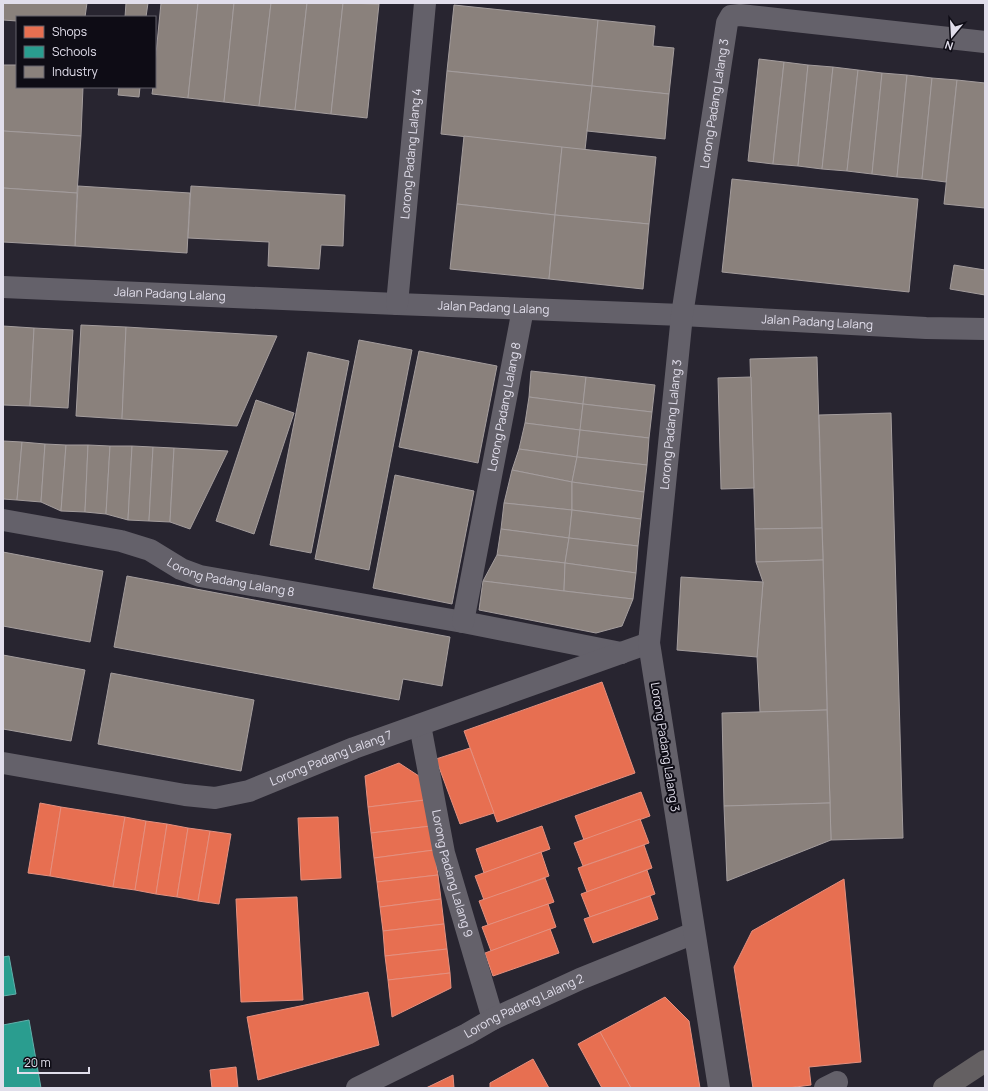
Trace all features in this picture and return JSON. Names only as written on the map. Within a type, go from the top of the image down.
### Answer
[{"type":"main road","points":[[944,1088],[985,1061]]},
{"type":"street","name":"Lorong Padang Lalang 4","points":[[396,304],[425,3]]},
{"type":"street","name":"Lorong Padang Lalang 3","points":[[719,1088],[649,643],[682,315],[727,23],[731,16],[740,15],[985,42]]},
{"type":"street","name":"Jalan Padang Lalang","points":[[3,287],[682,315],[933,328],[985,329]]},
{"type":"street","name":"Lorong Padang Lalang 8","points":[[463,622],[522,309]]},
{"type":"street","name":"Lorong Padang Lalang 8","points":[[3,520],[121,541],[150,550],[181,569],[200,576],[463,622],[621,653]]},
{"type":"street","name":"Lorong Padang Lalang 7","points":[[3,763],[185,795],[214,798],[249,791],[354,748],[649,643]]},
{"type":"street","name":"Lorong Padang Lalang 9","points":[[420,725],[444,853],[493,1019]]},
{"type":"street","name":"Lorong Padang Lalang 2","points":[[357,1088],[467,1034],[493,1019],[580,979],[694,933]]},
{"type":"building: Shops","points":[[602,682],[635,773],[497,822],[464,731]]},
{"type":"building: Shops","points":[[470,748],[494,813],[460,824],[436,759]]},
{"type":"building: Shops","points":[[399,763],[422,778],[425,800],[368,807],[365,776]]},
{"type":"building: Shops","points":[[641,792],[650,816],[584,840],[575,816]]},
{"type":"building: Shops","points":[[425,800],[431,826],[371,833],[368,807]]},
{"type":"building: Shops","points":[[40,803],[61,807],[50,876],[28,873]]},
{"type":"building: Shops","points":[[61,807],[125,817],[113,887],[50,876]]},
{"type":"building: Shops","points":[[125,817],[146,821],[135,890],[113,887]]},
{"type":"building: Shops","points":[[338,817],[341,878],[301,880],[298,818]]},
{"type":"building: Shops","points":[[640,819],[649,843],[583,866],[574,843]]},
{"type":"building: Shops","points":[[146,821],[167,824],[156,894],[135,890]]},
{"type":"building: Shops","points":[[167,824],[188,828],[177,897],[156,894]]},
{"type":"building: Shops","points":[[431,826],[434,850],[374,858],[371,833]]},
{"type":"building: Shops","points":[[542,826],[550,849],[484,873],[476,849]]},
{"type":"building: Shops","points":[[188,828],[210,831],[198,901],[177,897]]},
{"type":"building: Shops","points":[[210,831],[231,834],[219,904],[198,901]]},
{"type":"building: Shops","points":[[644,845],[652,868],[587,892],[578,868]]},
{"type":"building: Shops","points":[[434,850],[438,875],[377,882],[374,858]]},
{"type":"building: Shops","points":[[541,852],[549,876],[484,900],[475,876]]},
{"type":"building: Shops","points":[[647,870],[655,894],[590,917],[581,894]]},
{"type":"building: Shops","points":[[438,875],[441,899],[380,907],[377,882]]},
{"type":"building: Shops","points":[[545,878],[554,902],[488,925],[479,901]]},
{"type":"building: Shops","points":[[844,879],[861,1062],[809,1067],[811,1085],[788,1088],[753,1088],[734,967],[752,931]]},
{"type":"building: Shops","points":[[650,896],[658,919],[593,943],[584,919]]},
{"type":"building: Shops","points":[[297,897],[303,1000],[241,1002],[236,899]]},
{"type":"building: Shops","points":[[441,899],[444,924],[383,931],[380,907]]},
{"type":"building: Shops","points":[[548,904],[556,927],[491,951],[482,927]]},
{"type":"building: Shops","points":[[444,924],[447,949],[385,956],[383,931]]},
{"type":"building: Shops","points":[[550,929],[559,953],[493,976],[485,953]]},
{"type":"building: Shops","points":[[447,949],[450,973],[388,980],[385,956]]},
{"type":"building: Shops","points":[[450,973],[451,988],[392,1017],[388,980]]},
{"type":"building: Shops","points":[[368,992],[379,1045],[258,1080],[247,1017]]},
{"type":"building: Shops","points":[[665,997],[689,1021],[700,1088],[631,1088],[600,1032]]},
{"type":"building: Shops","points":[[600,1032],[631,1088],[602,1088],[578,1044]]},
{"type":"building: Shops","points":[[533,1059],[549,1088],[490,1088],[490,1083]]},
{"type":"building: Shops","points":[[236,1067],[238,1088],[212,1088],[210,1070]]},
{"type":"building: Shops","points":[[453,1075],[454,1088],[426,1088]]},
{"type":"building: Schools","points":[[9,956],[16,994],[3,996],[3,957]]},
{"type":"building: Schools","points":[[29,1020],[41,1088],[3,1088],[3,1025]]},
{"type":"building: Industry","points":[[3,3],[87,3],[85,16],[16,16],[16,21],[3,20]]},
{"type":"building: Industry","points":[[126,3],[148,3],[146,16],[125,16]]},
{"type":"building: Industry","points":[[161,3],[198,3],[188,98],[152,94],[153,88],[156,88],[156,54]]},
{"type":"building: Industry","points":[[198,3],[234,3],[224,102],[188,98]]},
{"type":"building: Industry","points":[[234,3],[271,3],[259,106],[224,102]]},
{"type":"building: Industry","points":[[271,3],[307,3],[295,110],[259,106]]},
{"type":"building: Industry","points":[[307,3],[343,3],[331,114],[295,110]]},
{"type":"building: Industry","points":[[343,3],[379,4],[367,118],[331,114]]},
{"type":"building: Industry","points":[[454,5],[598,20],[592,86],[447,71]]},
{"type":"building: Industry","points":[[598,20],[655,26],[653,46],[674,48],[669,94],[592,86]]},
{"type":"building: Industry","points":[[759,59],[784,62],[773,164],[748,161]]},
{"type":"building: Industry","points":[[784,62],[808,65],[798,166],[773,164]]},
{"type":"building: Industry","points":[[3,65],[16,65],[16,88],[83,88],[81,136],[3,131]]},
{"type":"building: Industry","points":[[808,65],[833,67],[822,169],[798,166]]},
{"type":"building: Industry","points":[[833,67],[858,70],[847,171],[822,169]]},
{"type":"building: Industry","points":[[858,70],[882,73],[872,174],[847,171]]},
{"type":"building: Industry","points":[[447,71],[592,86],[585,150],[441,134]]},
{"type":"building: Industry","points":[[882,73],[907,75],[897,177],[872,174]]},
{"type":"building: Industry","points":[[907,75],[932,78],[922,179],[897,177]]},
{"type":"building: Industry","points":[[932,78],[957,80],[946,182],[922,179]]},
{"type":"building: Industry","points":[[957,80],[985,83],[985,208],[944,204]]},
{"type":"building: Industry","points":[[592,86],[669,94],[665,139],[587,131]]},
{"type":"building: Industry","points":[[119,88],[140,88],[139,97],[118,95]]},
{"type":"building: Industry","points":[[3,131],[81,136],[77,193],[3,188]]},
{"type":"building: Industry","points":[[464,136],[562,147],[555,215],[457,204]]},
{"type":"building: Industry","points":[[562,147],[656,157],[649,224],[555,215]]},
{"type":"building: Industry","points":[[732,179],[918,199],[909,292],[722,272]]},
{"type":"building: Industry","points":[[78,186],[190,193],[187,253],[75,246]]},
{"type":"building: Industry","points":[[191,186],[345,195],[343,246],[321,245],[319,269],[268,266],[269,242],[188,238]]},
{"type":"building: Industry","points":[[3,188],[77,193],[75,246],[3,242]]},
{"type":"building: Industry","points":[[457,204],[555,215],[549,279],[450,269]]},
{"type":"building: Industry","points":[[555,215],[649,224],[643,289],[549,279]]},
{"type":"building: Industry","points":[[954,265],[985,270],[985,295],[950,289]]},
{"type":"building: Industry","points":[[81,325],[126,327],[122,419],[76,416]]},
{"type":"building: Industry","points":[[3,326],[34,328],[30,406],[3,405]]},
{"type":"building: Industry","points":[[126,327],[277,336],[237,426],[122,419]]},
{"type":"building: Industry","points":[[34,328],[73,330],[68,408],[30,406]]},
{"type":"building: Industry","points":[[359,340],[412,350],[369,570],[315,559]]},
{"type":"building: Industry","points":[[419,351],[497,366],[478,463],[399,447]]},
{"type":"building: Industry","points":[[308,352],[349,361],[311,553],[270,545]]},
{"type":"building: Industry","points":[[817,357],[822,528],[755,529],[750,359]]},
{"type":"building: Industry","points":[[531,371],[586,377],[583,404],[529,397]]},
{"type":"building: Industry","points":[[586,377],[655,385],[652,412],[583,404]]},
{"type":"building: Industry","points":[[751,377],[754,488],[721,489],[718,378]]},
{"type":"building: Industry","points":[[529,397],[583,404],[580,430],[525,423]]},
{"type":"building: Industry","points":[[256,400],[294,413],[254,534],[216,521]]},
{"type":"building: Industry","points":[[583,404],[652,412],[649,438],[580,430]]},
{"type":"building: Industry","points":[[891,413],[903,838],[831,840],[819,415]]},
{"type":"building: Industry","points":[[525,423],[580,430],[577,457],[519,449]]},
{"type":"building: Industry","points":[[580,430],[649,438],[647,465],[577,457]]},
{"type":"building: Industry","points":[[3,441],[22,442],[17,500],[3,499]]},
{"type":"building: Industry","points":[[22,442],[45,444],[41,502],[17,500]]},
{"type":"building: Industry","points":[[45,444],[66,445],[61,511],[41,502]]},
{"type":"building: Industry","points":[[66,445],[88,445],[85,512],[61,511]]},
{"type":"building: Industry","points":[[88,445],[110,446],[106,514],[85,512]]},
{"type":"building: Industry","points":[[110,446],[132,446],[128,520],[106,514]]},
{"type":"building: Industry","points":[[132,446],[153,447],[149,521],[128,520]]},
{"type":"building: Industry","points":[[153,447],[174,448],[170,522],[149,521]]},
{"type":"building: Industry","points":[[174,448],[228,451],[190,529],[170,522]]},
{"type":"building: Industry","points":[[519,449],[577,457],[572,482],[512,470]]},
{"type":"building: Industry","points":[[577,457],[647,465],[644,492],[572,482]]},
{"type":"building: Industry","points":[[512,470],[572,482],[572,510],[504,503]]},
{"type":"building: Industry","points":[[395,475],[474,491],[452,604],[373,588]]},
{"type":"building: Industry","points":[[572,482],[644,492],[641,519],[572,510]]},
{"type":"building: Industry","points":[[504,503],[572,510],[569,538],[501,529]]},
{"type":"building: Industry","points":[[572,510],[641,519],[638,546],[569,538]]},
{"type":"building: Industry","points":[[822,528],[823,560],[756,562],[755,529]]},
{"type":"building: Industry","points":[[501,529],[569,538],[565,563],[497,555]]},
{"type":"building: Industry","points":[[569,538],[638,546],[636,573],[565,563]]},
{"type":"building: Industry","points":[[3,552],[103,571],[90,642],[3,626]]},
{"type":"building: Industry","points":[[497,555],[565,563],[564,591],[483,581]]},
{"type":"building: Industry","points":[[823,560],[827,710],[760,712],[757,657],[763,582],[756,562]]},
{"type":"building: Industry","points":[[565,563],[636,573],[633,599],[564,591]]},
{"type":"building: Industry","points":[[127,576],[450,637],[442,686],[403,679],[399,700],[114,647]]},
{"type":"building: Industry","points":[[681,577],[763,582],[757,657],[677,650]]},
{"type":"building: Industry","points":[[483,581],[633,599],[622,626],[596,633],[479,610]]},
{"type":"building: Industry","points":[[3,655],[85,670],[71,741],[3,729]]},
{"type":"building: Industry","points":[[111,673],[254,700],[241,771],[98,744]]},
{"type":"building: Industry","points":[[827,710],[830,803],[724,806],[722,713]]},
{"type":"building: Industry","points":[[830,803],[831,840],[727,881],[724,806]]}]
